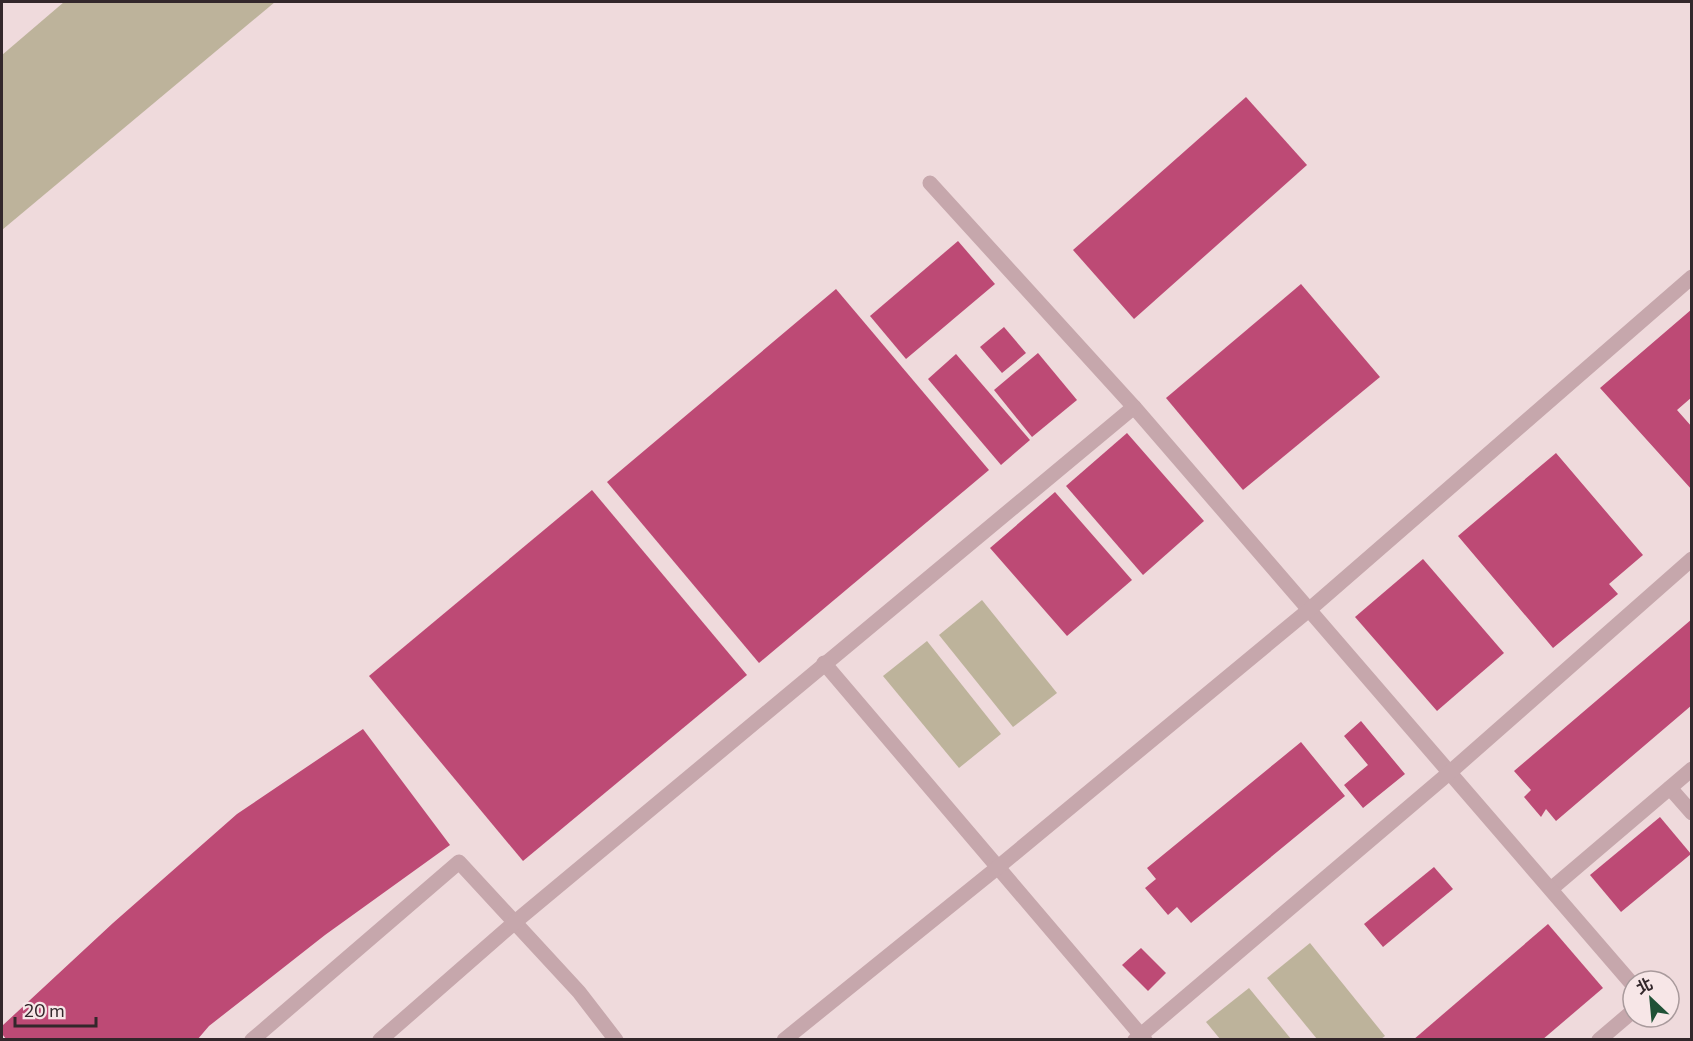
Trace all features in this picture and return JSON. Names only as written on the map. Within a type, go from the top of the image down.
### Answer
[{"type":"lane","points":[[930,183],[1134,407],[1621,971]]},
{"type":"lane","points":[[784,1040],[997,868],[1310,609],[1692,277]]},
{"type":"lane","points":[[380,1040],[515,922],[1134,407]]},
{"type":"lane","points":[[825,663],[1140,1038],[1449,773],[1692,559]]},
{"type":"lane","points":[[1551,889],[1692,769]]},
{"type":"lane","points":[[1670,788],[1692,813]]},
{"type":"lane","points":[[252,1040],[459,862],[579,992],[616,1040]]},
{"type":"lane","points":[[1599,1040],[1621,1021]]},
{"type":"shaded area","points":[[64,2],[275,2],[2,230],[2,55]]},
{"type":"shaded area","points":[[982,600],[1057,693],[1013,727],[939,635]]},
{"type":"shaded area","points":[[927,641],[1001,734],[959,768],[883,676]]},
{"type":"shaded area","points":[[1310,943],[1385,1036],[1381,1039],[1317,1039],[1267,978]]},
{"type":"shaded area","points":[[1249,988],[1291,1039],[1220,1039],[1206,1022]]},
{"type":"building","points":[[1246,97],[1307,165],[1134,319],[1073,250]]},
{"type":"building","points":[[958,241],[995,284],[906,359],[870,316]]},
{"type":"building","points":[[1301,284],[1380,377],[1243,490],[1166,398]]},
{"type":"building","points":[[836,289],[989,470],[759,663],[607,482]]},
{"type":"building","points":[[1692,309],[1692,397],[1677,410],[1692,427],[1692,490],[1600,388]]},
{"type":"building","points":[[1004,327],[1026,353],[1002,373],[980,347]]},
{"type":"building","points":[[1038,353],[1077,400],[1032,437],[994,390]]},
{"type":"building","points":[[956,354],[1030,440],[1001,465],[928,379]]},
{"type":"building","points":[[1127,433],[1204,521],[1143,575],[1066,486]]},
{"type":"building","points":[[1556,453],[1643,555],[1609,584],[1618,594],[1553,648],[1458,536]]},
{"type":"building","points":[[592,490],[747,675],[523,861],[369,676]]},
{"type":"building","points":[[1055,492],[1132,580],[1067,636],[990,548]]},
{"type":"building","points":[[1423,559],[1504,653],[1437,711],[1355,617]]},
{"type":"building","points":[[1692,619],[1692,705],[1556,821],[1546,809],[1541,817],[1524,797],[1531,790],[1514,771]]},
{"type":"building","points":[[1361,721],[1405,774],[1363,808],[1344,785],[1368,765],[1344,736]]},
{"type":"building","points":[[363,729],[450,845],[325,935],[209,1026],[197,1040],[7,1040],[2,1034],[2,1026],[113,923],[237,814]]},
{"type":"building","points":[[1301,742],[1345,796],[1191,923],[1177,907],[1168,915],[1145,888],[1156,879],[1147,868]]},
{"type":"building","points":[[1660,817],[1691,854],[1621,912],[1590,875]]},
{"type":"building","points":[[1434,867],[1453,889],[1383,947],[1364,924]]},
{"type":"building","points":[[1548,924],[1603,988],[1542,1040],[1413,1040]]},
{"type":"building","points":[[1141,948],[1166,973],[1148,991],[1122,965]]}]
